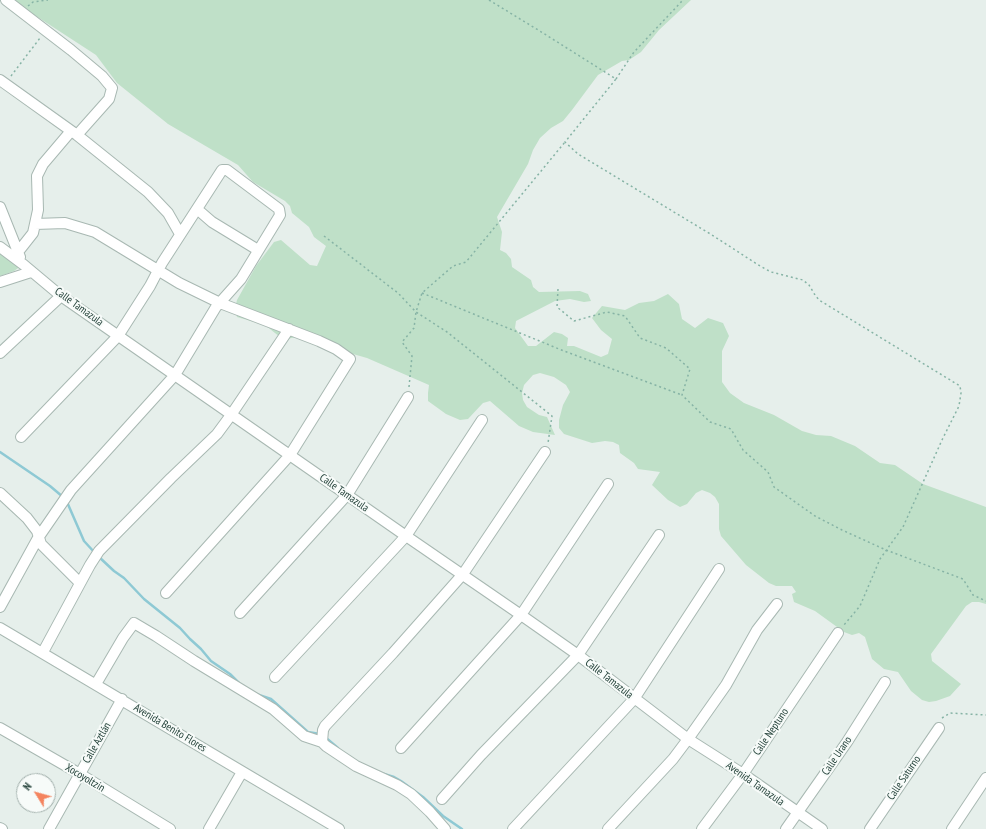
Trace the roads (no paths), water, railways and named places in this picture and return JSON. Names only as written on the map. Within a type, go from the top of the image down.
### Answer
[{"type":"street","points":[[6,0],[46,30],[102,76],[112,88],[109,99],[44,164],[36,176],[38,210],[33,233],[18,252]]},
{"type":"street","points":[[3,82],[74,133],[156,199],[173,220],[180,234]]},
{"type":"street","points":[[0,607],[38,538],[74,486],[175,375],[220,303],[237,284],[280,215],[279,209],[227,170],[222,170],[180,234],[118,336],[21,437]]},
{"type":"street","points":[[0,207],[13,236],[18,252],[28,268],[0,282]]},
{"type":"street","points":[[197,209],[212,222],[258,250]]},
{"type":"street","points":[[35,224],[65,223],[95,232],[179,283],[220,303],[319,341],[336,349],[350,359],[290,455],[166,593]]},
{"type":"street","name":"Calle Tamazula","points":[[0,247],[61,296],[406,536],[522,614],[688,739]]},
{"type":"street","points":[[0,353],[61,296]]},
{"type":"street","points":[[43,652],[99,551],[170,478],[217,434],[232,415],[289,329]]},
{"type":"street","points":[[240,613],[347,495],[408,397]]},
{"type":"street","points":[[275,677],[406,536],[482,420]]},
{"type":"street","points":[[322,742],[325,726],[393,653],[463,574],[545,452]]},
{"type":"street","points":[[401,748],[522,614],[608,484]]},
{"type":"street","points":[[0,493],[27,518],[37,532],[41,544],[80,583]]},
{"type":"street","points":[[442,799],[578,655],[659,535]]},
{"type":"street","points":[[513,829],[634,699],[719,569]]},
{"type":"street","points":[[608,829],[673,759],[726,685],[758,630],[777,604]]},
{"type":"street","points":[[96,684],[123,638],[134,624],[156,636],[273,709],[304,736],[322,742],[356,766],[397,785],[411,794],[445,829]]},
{"type":"street","name":"Avenida Benito Flores","points":[[1,632],[43,652],[339,829]]},
{"type":"street","name":"Calle Neptuno","points":[[702,829],[743,774],[838,633]]},
{"type":"street","name":"Calle Urano","points":[[786,829],[847,742],[885,682]]},
{"type":"street","name":"Calle Aztlán","points":[[48,829],[122,700]]},
{"type":"street","name":"Xocoyoltzin","points":[[0,728],[80,774],[170,829]]},
{"type":"street","name":"Calle Saturno","points":[[870,829],[939,728]]},
{"type":"street","name":"Avenida Tamazula","points":[[688,739],[743,774],[822,829]]},
{"type":"street","points":[[209,829],[242,772]]},
{"type":"street","points":[[952,829],[986,778]]},
{"type":"waterway","points":[[0,452],[50,486],[63,497]]},
{"type":"waterway","points":[[67,502],[84,541],[95,553]]},
{"type":"waterway","points":[[99,557],[124,578],[144,599],[180,628],[211,661],[230,674],[239,683]]},
{"type":"waterway","points":[[256,694],[271,699],[308,732],[320,734]]},
{"type":"waterway","points":[[325,737],[338,748]]},
{"type":"waterway","points":[[384,774],[401,781],[423,797],[443,816],[462,829]]}]
